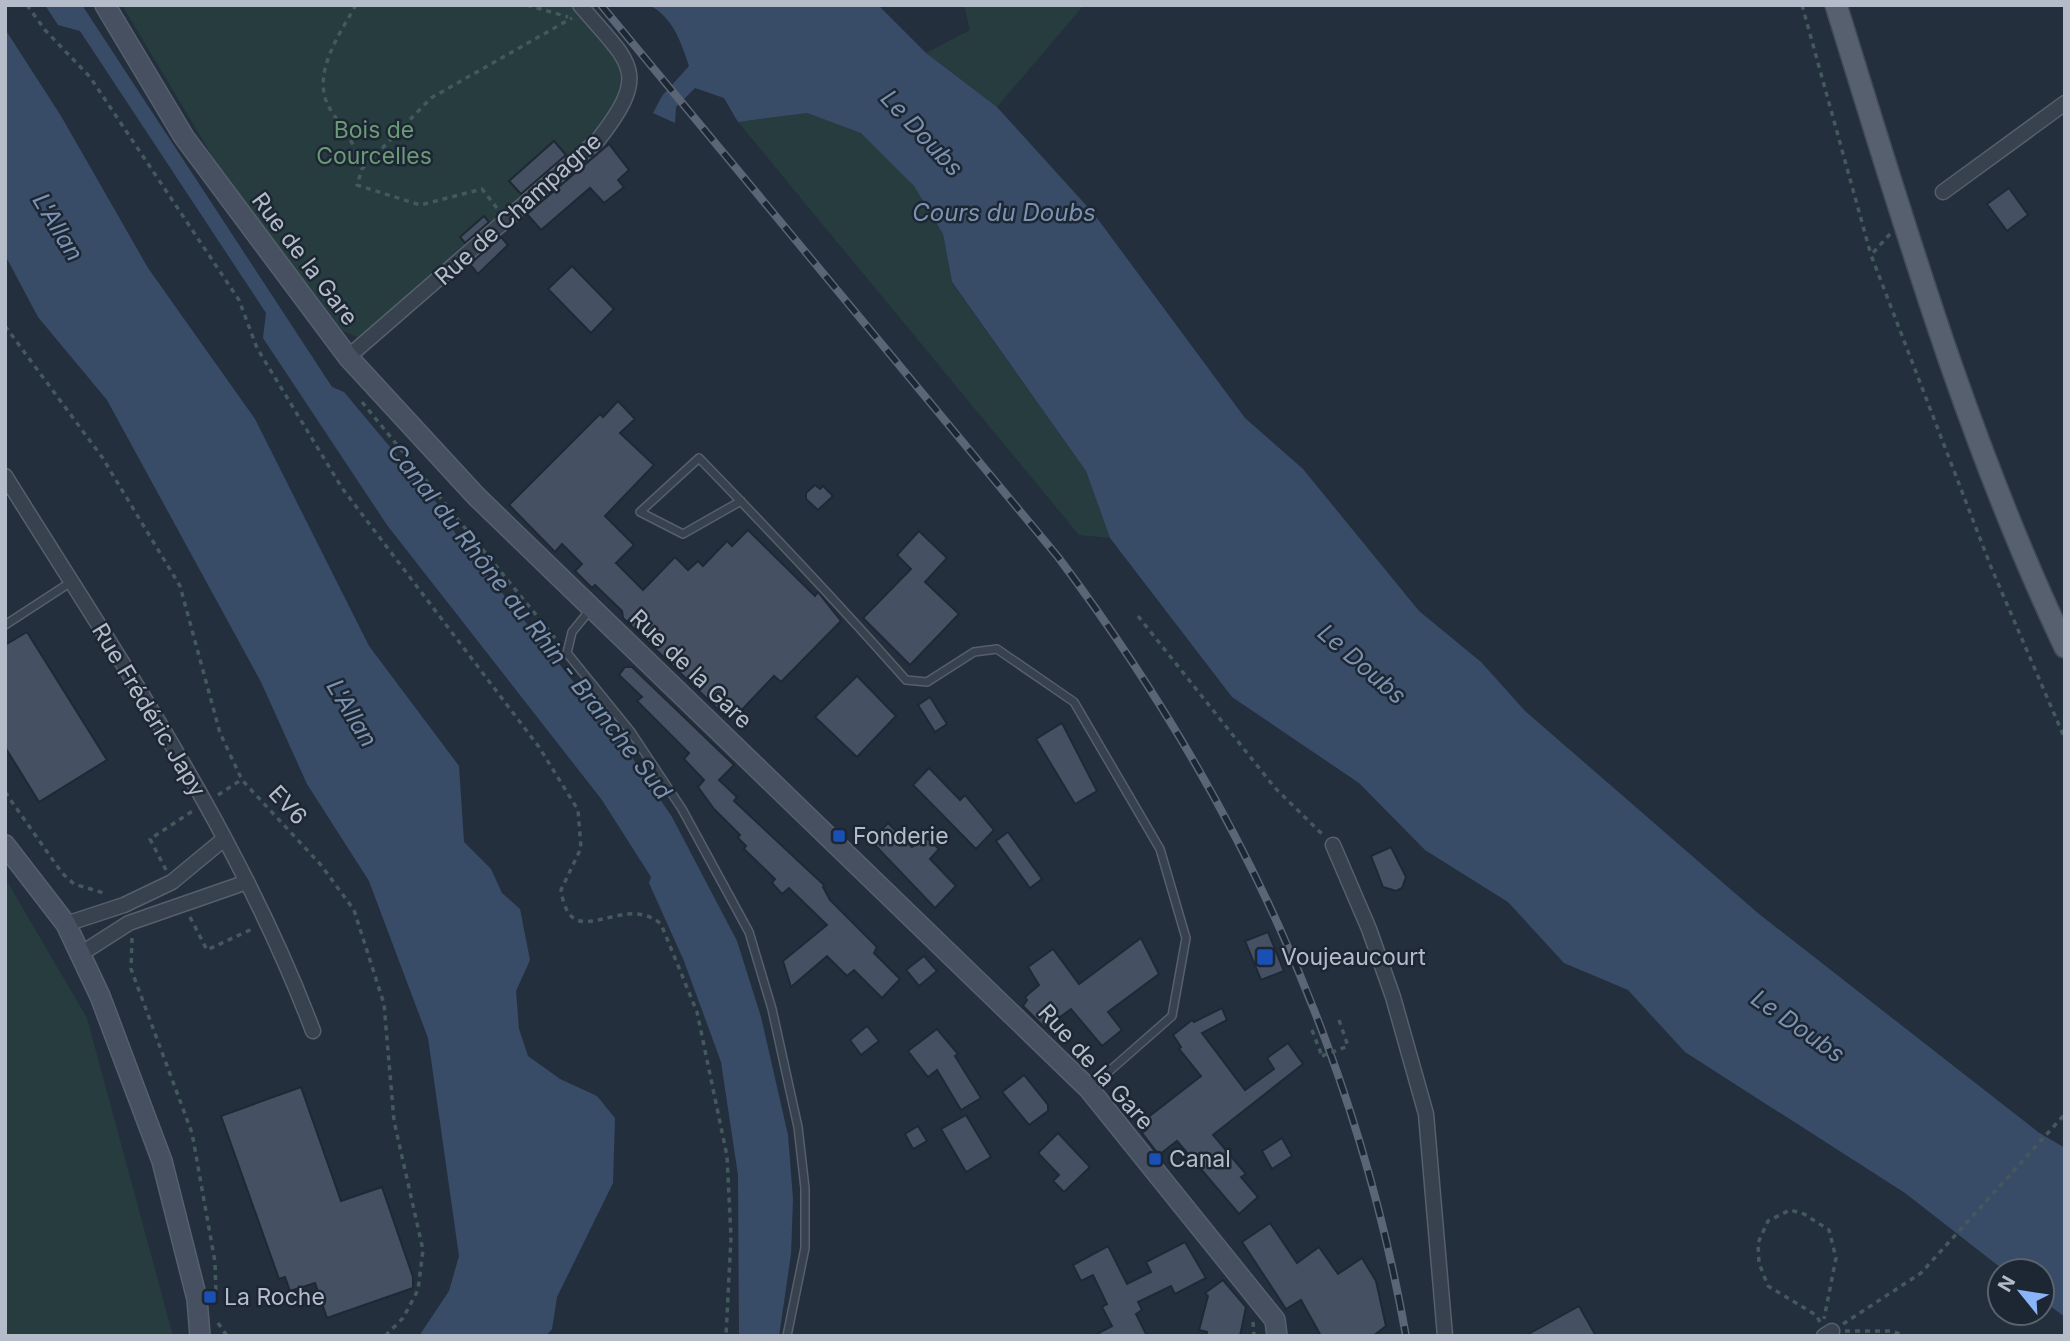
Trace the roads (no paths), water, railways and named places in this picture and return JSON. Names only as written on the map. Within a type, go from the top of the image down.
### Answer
[{"type":"main road","name":"Rue de la Gare","points":[[104,5],[184,137],[348,357],[476,496],[1089,1089],[1275,1320],[1277,1336]]},
{"type":"main road","points":[[1836,5],[1902,219],[1964,405],[2041,597],[2065,648]]},
{"type":"main road","points":[[5,845],[66,924],[82,953],[162,1161],[197,1299],[200,1336]]},
{"type":"street","name":"Rue de Champagne","points":[[348,357],[598,140],[619,113],[629,92],[629,64],[580,5]]},
{"type":"street","points":[[1943,192],[2065,103]]},
{"type":"street","name":"Rue Frédéric Japy","points":[[5,476],[185,765],[277,940],[313,1031]]},
{"type":"street","points":[[66,924],[124,905],[172,882],[225,839]]},
{"type":"street","points":[[1333,845],[1369,929],[1389,986],[1426,1114],[1445,1336]]},
{"type":"street","points":[[82,953],[129,923],[247,882]]},
{"type":"lane","points":[[741,501],[683,534],[640,512],[699,457],[838,602],[906,680],[927,682],[974,652],[997,649],[1074,702],[1160,849],[1186,938],[1172,1016],[1089,1089]]},
{"type":"lane","points":[[5,625],[71,582]]},
{"type":"lane","points":[[592,608],[572,632],[567,653],[631,732],[682,809],[749,932],[772,1009],[798,1127],[805,1188],[805,1248],[787,1336]]},
{"type":"water","points":[[45,5],[82,5],[332,387],[344,392],[441,508],[458,538],[621,741],[672,817],[737,941],[761,1017],[788,1135],[793,1199],[791,1254],[779,1336],[739,1336],[738,1175],[721,1062],[684,961],[649,883],[651,877],[602,800],[387,525],[263,338],[266,313],[80,31],[58,25]]},
{"type":"water","points":[[649,5],[878,5],[926,53],[997,107],[1094,214],[1245,418],[1303,469],[1419,611],[1481,662],[1525,711],[1759,914],[2038,1132],[2065,1148],[2065,1317],[2056,1310],[2056,1257],[1987,1257],[1905,1193],[1685,1052],[1628,990],[1564,963],[1508,902],[1425,850],[1359,783],[1232,697],[1110,538],[1086,471],[952,282],[943,234],[914,186],[861,133],[807,113],[738,122],[724,98],[695,88],[676,107],[675,123],[653,113],[662,96],[689,66],[670,23]]},
{"type":"water","name":"L'Allan","points":[[5,29],[61,116],[148,268],[255,419],[369,646],[459,766],[464,842],[491,869],[502,893],[520,909],[530,960],[516,991],[519,1029],[528,1056],[560,1079],[597,1096],[615,1118],[613,1183],[557,1297],[552,1329],[546,1336],[419,1336],[449,1291],[459,1256],[428,1038],[369,881],[307,784],[261,682],[107,400],[38,317],[5,255]]},
{"type":"railway","points":[[601,5],[1058,557],[1121,646],[1179,737],[1232,830],[1278,925],[1319,1024],[1354,1125],[1383,1229],[1406,1336]]},
{"type":"place","name":"Fonderie","points":[[839,836]]},
{"type":"place","name":"Voujeaucourt","points":[[1265,957]]},
{"type":"place","name":"Canal","points":[[1155,1159]]},
{"type":"place","name":"La Roche","points":[[210,1297]]},
{"type":"park label","name":"Bois de Courcelles","points":[[374,143]]},
{"type":"water label","name":"Le Doubs","points":[[922,133]]},
{"type":"water label","name":"Cours du Doubs","points":[[1004,212]]},
{"type":"water label","name":"Canal du Rhône au Rhin - Branche Sud","points":[[530,621]]},
{"type":"water label","name":"Le Doubs","points":[[1362,664]]},
{"type":"water label","name":"Le Doubs","points":[[1798,1026]]}]
